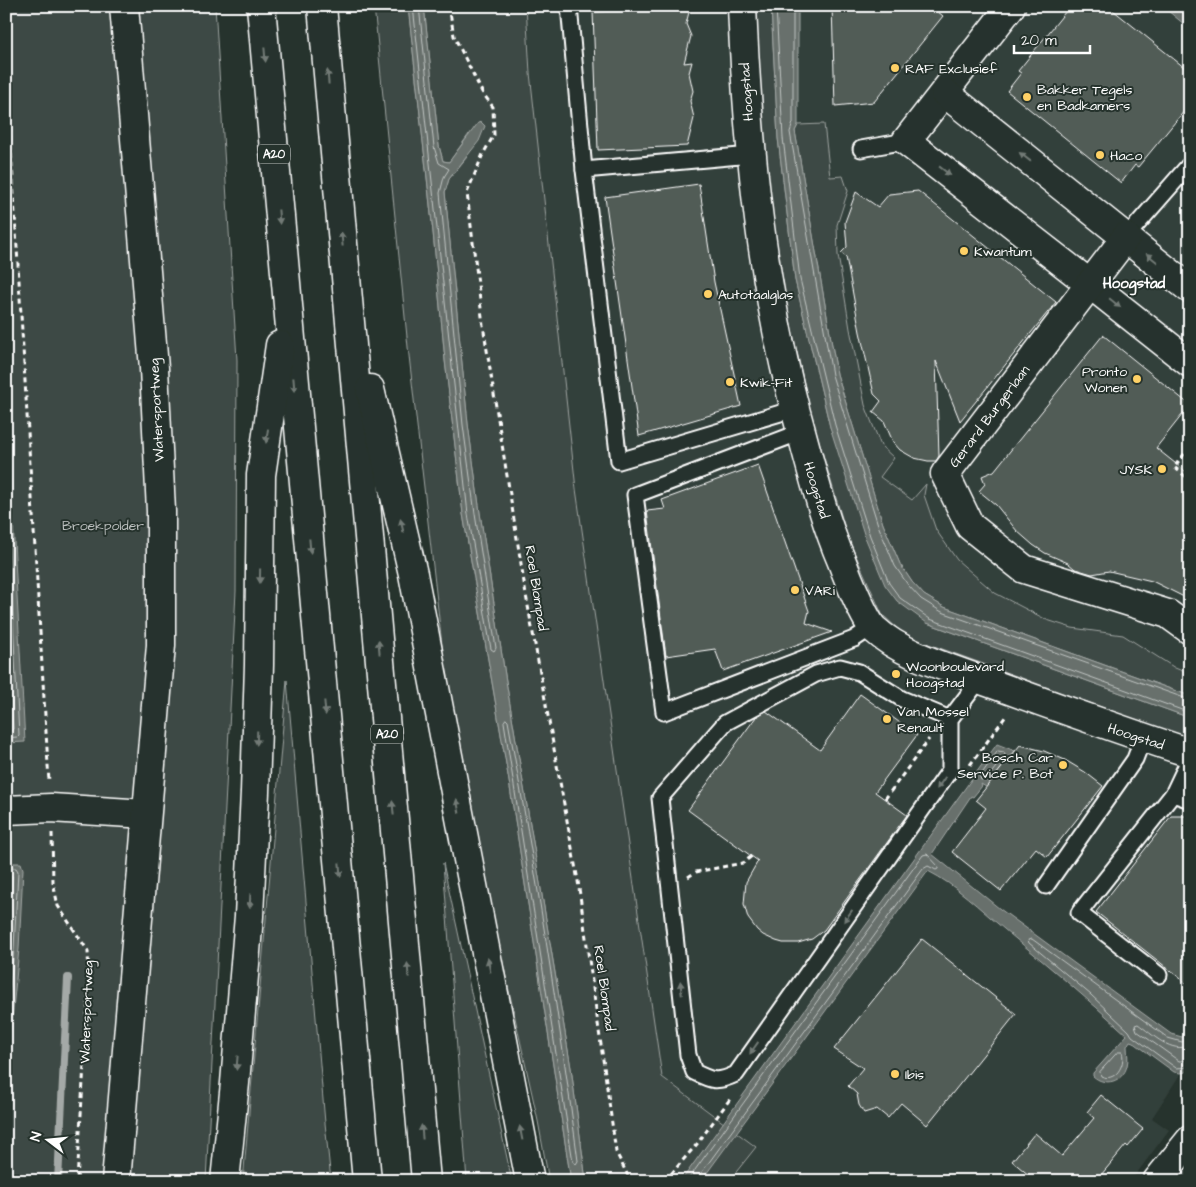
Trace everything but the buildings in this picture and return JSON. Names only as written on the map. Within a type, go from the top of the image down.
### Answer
[{"type":"main road","name":"Watersportweg","points":[[116,1181],[161,645],[161,511],[154,368],[124,6]]},
{"type":"main road","name":"A20","points":[[261,6],[367,1181]]},
{"type":"main road","name":"A20","points":[[322,6],[426,1181]]},
{"type":"main road","name":"Hoogstad","points":[[742,6],[751,155],[764,262],[778,339],[798,420],[831,536],[872,627],[902,649],[1093,721],[1190,753]]},
{"type":"main road","points":[[1002,9],[945,93],[906,141],[1190,363]]},
{"type":"main road","points":[[945,93],[1190,289]]},
{"type":"main road","name":"Gerard Burgerlaan","points":[[1126,237],[946,474],[970,526],[1024,569],[1168,614],[1190,630]]},
{"type":"main road","name":"A20","points":[[347,287],[415,584],[530,1181]]},
{"type":"main road","name":"A20","points":[[225,1181],[247,936],[256,792],[261,475],[287,301]]},
{"type":"main road","points":[[6,810],[51,808],[146,814]]},
{"type":"main road","points":[[1157,1181],[1190,1140]]},
{"type":"lane","points":[[569,6],[584,170],[619,461],[798,420]]},
{"type":"lane","points":[[862,149],[906,141]]},
{"type":"lane","points":[[584,170],[751,155]]},
{"type":"lane","points":[[1126,237],[1190,164]]},
{"type":"lane","points":[[798,420],[635,494],[664,712],[854,639],[872,627]]},
{"type":"lane","points":[[950,719],[902,699],[859,672],[840,667],[816,674],[725,723],[660,798],[688,1055],[694,1072],[711,1081],[723,1080],[736,1074],[950,770],[950,719],[980,679]]},
{"type":"lane","points":[[1046,886],[1135,759],[1144,738]]},
{"type":"lane","points":[[1159,975],[1079,913],[1173,794],[1190,758]]},
{"type":"lane","points":[[1173,794],[1190,800]]},
{"type":"path","name":"Roel Blompad","points":[[448,6],[454,36],[482,92],[493,107],[494,135],[483,154],[467,193],[483,325],[528,604],[578,881],[616,1152],[628,1176],[636,1181]]},
{"type":"path","points":[[6,64],[50,786]]},
{"type":"path","points":[[1190,447],[1174,467],[1190,480]]},
{"type":"path","points":[[885,799],[936,729],[950,719]]},
{"type":"path","name":"Watersportweg","points":[[52,832],[53,882],[58,906],[88,951],[89,981],[77,1181]]},
{"type":"path","points":[[670,890],[696,872],[743,863],[752,856]]},
{"type":"shaded area","name":"Woonboulevard Hoogstad","points":[[526,6],[1190,6],[1190,1059],[1152,1118],[1169,1130],[1131,1181],[729,1181],[756,1147],[662,1077],[576,489],[530,73]]},
{"type":"green space","name":"Broekpolder","points":[[6,6],[215,6],[237,360],[236,591],[206,1181],[6,1181]]},
{"type":"green space","points":[[374,6],[408,6],[463,514],[509,781],[571,1181],[549,1181],[538,1121],[498,941],[445,671],[408,347]]},
{"type":"green space","points":[[424,6],[526,6],[530,73],[576,489],[662,1077],[756,1147],[729,1181],[586,1181],[571,1068],[505,675],[468,424],[445,192],[449,179],[467,157],[469,134],[449,162],[443,161],[439,146]]},
{"type":"green space","points":[[757,6],[771,6],[778,138],[795,280],[830,427],[927,623],[1190,718],[1190,731],[1186,738],[904,635],[882,614],[848,538],[810,411],[772,237],[758,95]]},
{"type":"green space","points":[[824,124],[830,177],[843,176],[848,191],[837,225],[838,255],[865,405],[881,446],[894,458],[880,477],[912,500],[926,484],[924,495],[936,530],[957,560],[995,593],[1047,620],[1072,628],[1123,635],[1175,668],[1190,674],[1190,696],[944,607],[924,595],[912,582],[900,564],[883,524],[837,374],[795,131],[798,125]]},
{"type":"green space","points":[[287,680],[331,1181],[243,1181]]},
{"type":"green space","points":[[443,863],[512,1181],[467,1181]]},
{"type":"green space","points":[[1190,1160],[1190,1181],[1173,1181]]},
{"type":"water","points":[[408,6],[424,6],[439,146],[443,161],[449,162],[478,123],[481,122],[485,126],[479,141],[449,179],[445,192],[468,424],[480,513],[505,675],[571,1068],[586,1181],[571,1181],[509,781],[463,514]]},
{"type":"water","points":[[771,6],[798,6],[798,125],[795,131],[837,374],[883,524],[900,564],[912,582],[924,595],[944,607],[1190,696],[1190,718],[927,623],[897,601],[885,585],[865,537],[830,427],[795,280],[778,138]]},
{"type":"water","points":[[1162,6],[1190,6],[1190,29]]},
{"type":"water","points":[[6,394],[25,742],[6,743]]},
{"type":"water","points":[[997,744],[1015,751],[986,787],[981,784],[982,786],[973,797],[971,796],[932,854],[1000,909],[1171,1034],[1182,1037],[1190,1032],[1190,1071],[1174,1072],[1130,1041],[1127,1046],[1127,1066],[1122,1076],[1108,1082],[1093,1076],[1093,1073],[1127,1035],[1082,994],[967,898],[948,883],[928,871],[701,1181],[681,1181]]},
{"type":"water","points":[[7,863],[21,863],[23,869],[19,949],[6,1080]]},
{"type":"waterway","points":[[58,1181],[68,978]]},
{"type":"place","name":"RAF Exclusief","points":[[895,68]]},
{"type":"place","name":"Bakker Tegels en Badkamers","points":[[1027,97]]},
{"type":"place","name":"Haco","points":[[1100,155]]},
{"type":"place","name":"Kwantum","points":[[964,251]]},
{"type":"place","name":"Autotaalglas","points":[[708,294]]},
{"type":"place","name":"Pronto Wonen","points":[[1137,379]]},
{"type":"place","name":"Kwik-Fit","points":[[730,382]]},
{"type":"place","name":"JYSK","points":[[1162,469]]},
{"type":"place","name":"VARi","points":[[795,590]]},
{"type":"place","name":"Woonboulevard Hoogstad","points":[[896,674]]},
{"type":"place","name":"Van Mossel Renault","points":[[887,719]]},
{"type":"place","name":"Bosch Car Service P. Bot","points":[[1063,765]]},
{"type":"place","name":"Ibis","points":[[895,1074]]},
{"type":"district","name":"Hoogstad","points":[[1134,283]]}]
